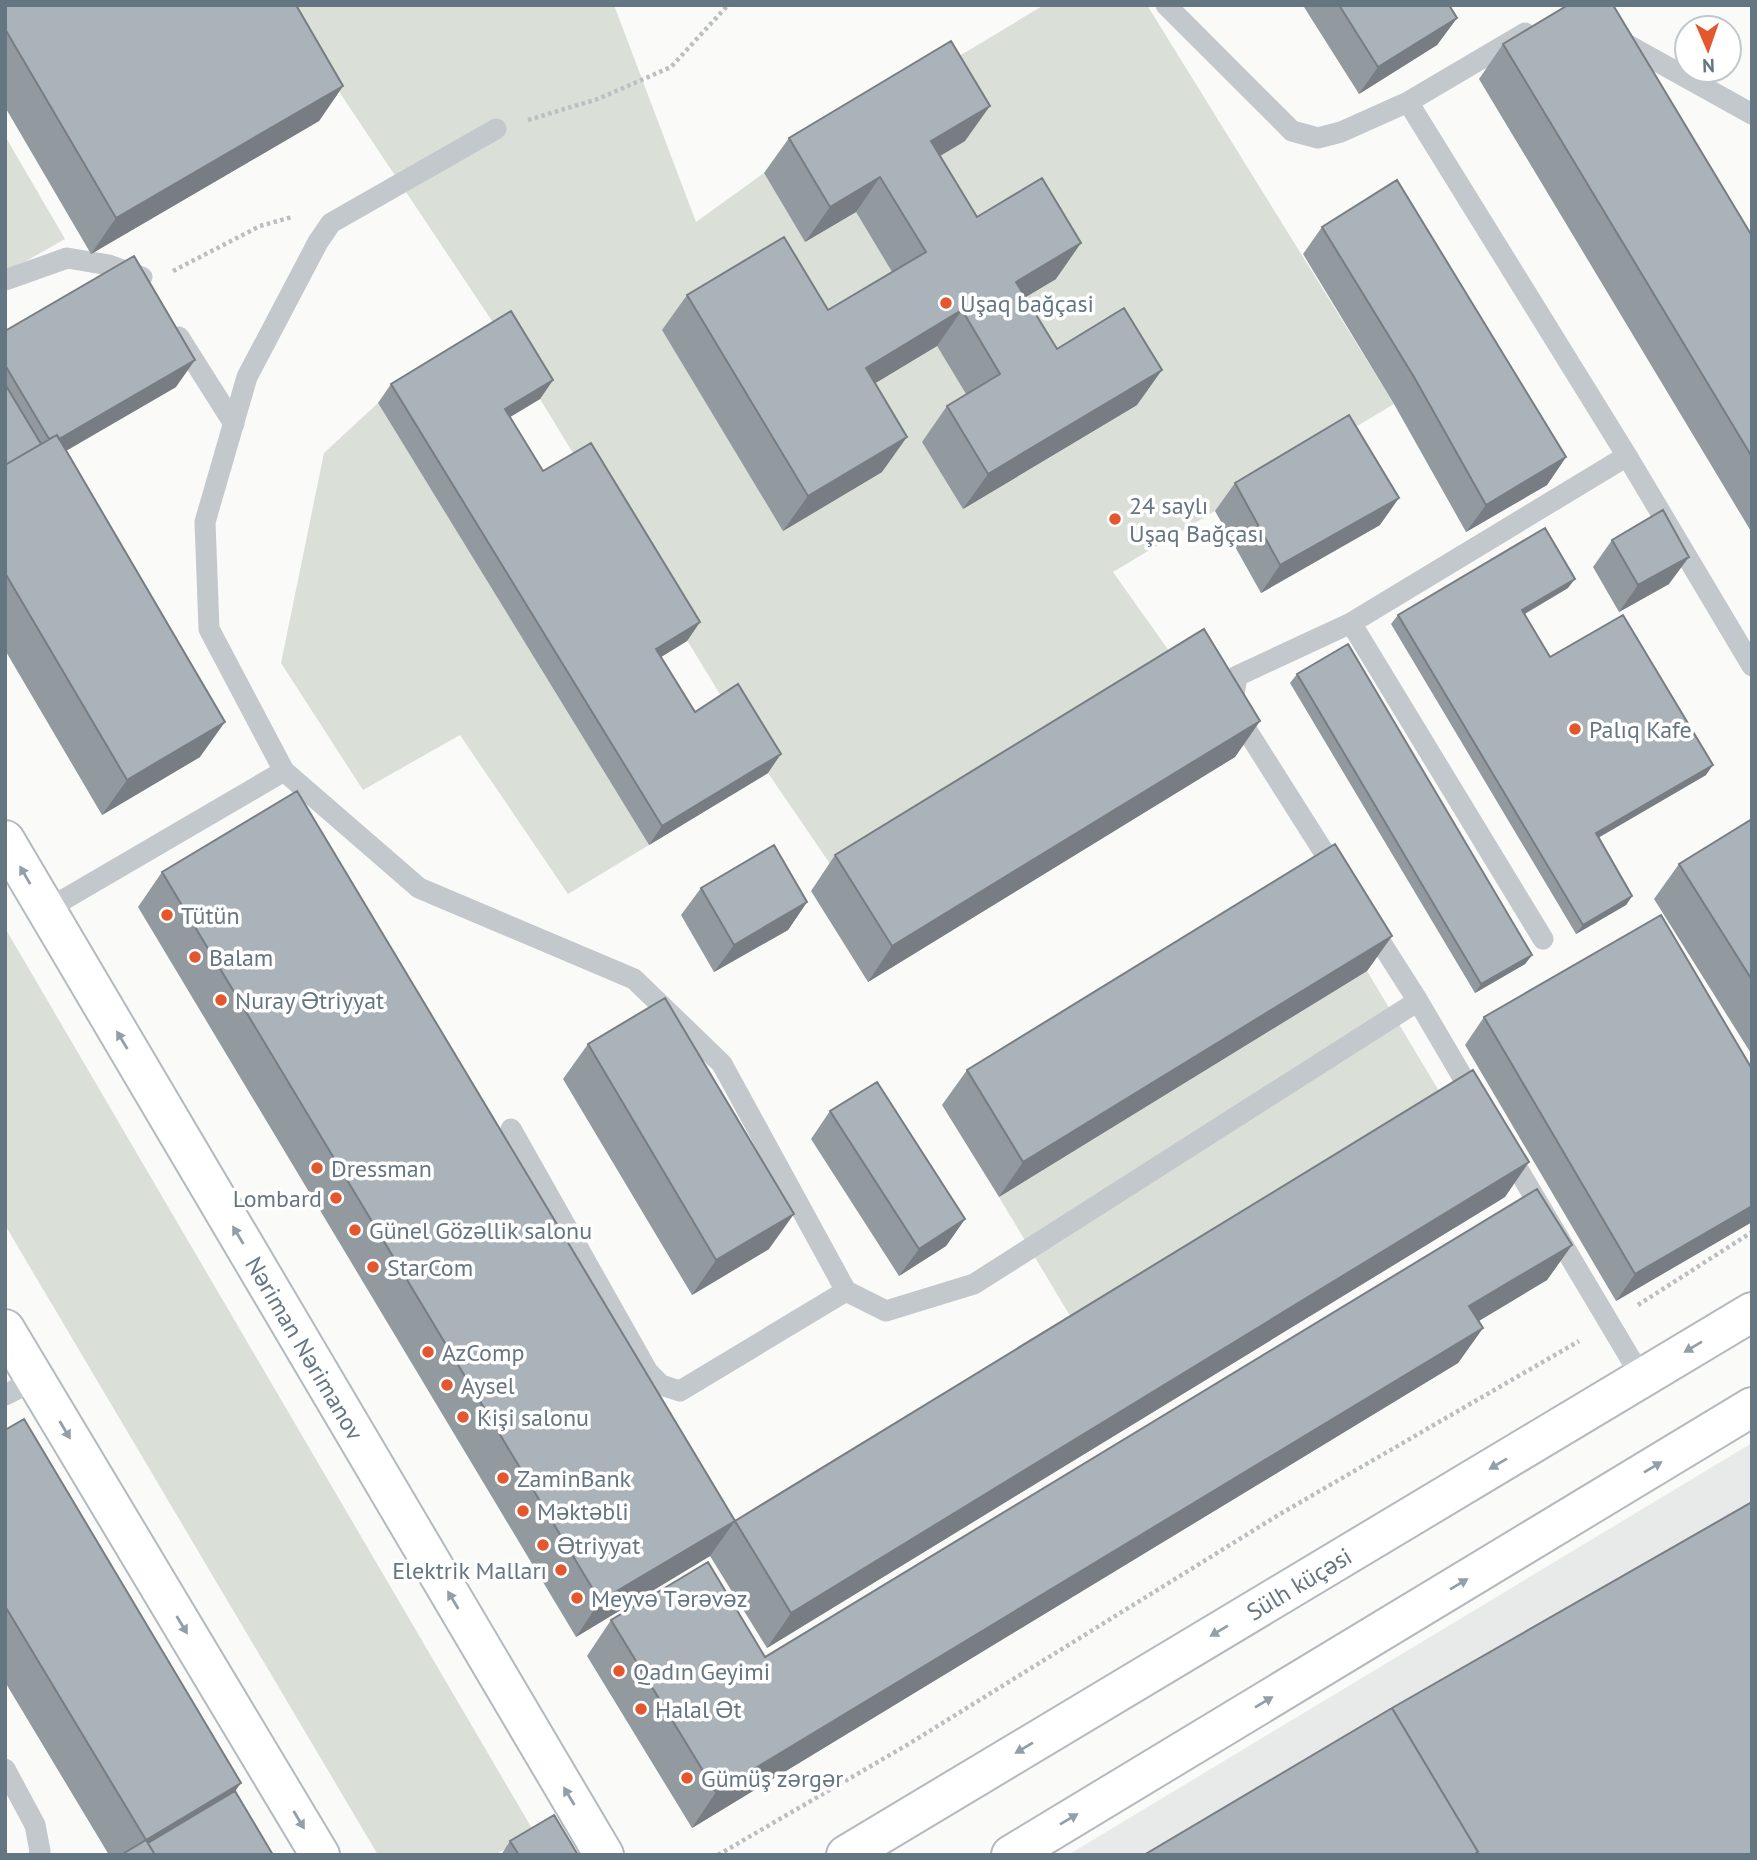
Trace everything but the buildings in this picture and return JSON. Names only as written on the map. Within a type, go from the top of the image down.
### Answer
[{"type":"main road","name":"Nəriman Nərimanov","points":[[5,840],[604,1855]]},
{"type":"main road","name":"Sülh küçəsi","points":[[846,1855],[1752,1312]]},
{"type":"main road","points":[[5,1329],[20,1387],[320,1855]]},
{"type":"main road","points":[[1011,1855],[1752,1407]]},
{"type":"lane","points":[[1166,5],[1292,131],[1318,138],[1341,132],[1408,102],[1540,24]]},
{"type":"lane","points":[[1599,30],[1752,114]]},
{"type":"lane","points":[[1408,102],[1627,456],[1752,666]]},
{"type":"lane","points":[[496,129],[331,223],[318,242],[247,377],[205,522],[209,629],[285,771],[419,888],[634,979],[722,1064],[845,1291],[886,1311],[974,1283],[1418,1001]]},
{"type":"lane","points":[[5,280],[67,258],[109,265],[142,277],[150,291]]},
{"type":"lane","points":[[169,320],[234,424]]},
{"type":"lane","points":[[1627,456],[1351,623],[1237,676],[1232,707],[1418,1001],[1642,1378]]},
{"type":"lane","points":[[1351,623],[1543,939]]},
{"type":"lane","points":[[46,910],[285,771]]},
{"type":"lane","points":[[511,1129],[648,1373],[661,1385],[680,1391],[845,1291]]},
{"type":"lane","points":[[5,1769],[35,1825],[39,1855]]},
{"type":"path","points":[[496,129],[598,99],[671,67],[729,5]]},
{"type":"path","points":[[150,291],[260,226],[291,217],[331,223]]},
{"type":"path","points":[[718,1855],[907,1745],[1280,1514],[1610,1323],[1752,1232]]},
{"type":"shaded area","points":[[288,5],[614,5],[696,222],[764,173],[805,242],[856,212],[901,287],[841,404],[937,346],[975,409],[1032,385],[991,318],[1056,278],[952,253],[926,76],[1044,5],[1147,5],[1394,404],[1113,572],[1179,665],[837,874],[768,773],[498,330],[342,96]]},
{"type":"shaded area","points":[[5,136],[65,239],[5,273]]},
{"type":"shaded area","points":[[378,403],[649,845],[568,894],[460,735],[363,790],[281,663],[324,453]]},
{"type":"shaded area","points":[[5,928],[534,1832],[495,1855],[378,1855],[5,1225]]},
{"type":"shaded area","points":[[1367,971],[1448,1106],[1079,1331],[999,1197]]},
{"type":"shaded area","points":[[1752,1443],[1752,1855],[1068,1855]]},
{"type":"place","name":"Uşaq bağçasi","points":[[946,303]]},
{"type":"place","name":"24 saylı Uşaq Bağçası","points":[[1115,519]]},
{"type":"place","name":"Palıq Kafe","points":[[1575,729]]},
{"type":"place","name":"Tütün","points":[[167,915]]},
{"type":"place","name":"Balam","points":[[195,957]]},
{"type":"place","name":"Nuray Ətriyyat","points":[[221,1000]]},
{"type":"place","name":"Dressman","points":[[317,1168]]},
{"type":"place","name":"Lombard","points":[[336,1198]]},
{"type":"place","name":"Günel Gözəllik salonu","points":[[355,1230]]},
{"type":"place","name":"StarCom","points":[[373,1267]]},
{"type":"place","name":"AzComp","points":[[428,1352]]},
{"type":"place","name":"Aysel","points":[[447,1385]]},
{"type":"place","name":"Kişi salonu","points":[[463,1417]]},
{"type":"place","name":"ZaminBank","points":[[503,1478]]},
{"type":"place","name":"Məktəbli","points":[[523,1511]]},
{"type":"place","name":"Ətriyyat","points":[[543,1545]]},
{"type":"place","name":"Elektrik Malları","points":[[561,1570]]},
{"type":"place","name":"Meyvə Tərəvəz","points":[[577,1598]]},
{"type":"place","name":"Qadın Geyimi","points":[[619,1671]]},
{"type":"place","name":"Halal Ət","points":[[641,1709]]},
{"type":"place","name":"Gümüş zərgər","points":[[687,1778]]}]
